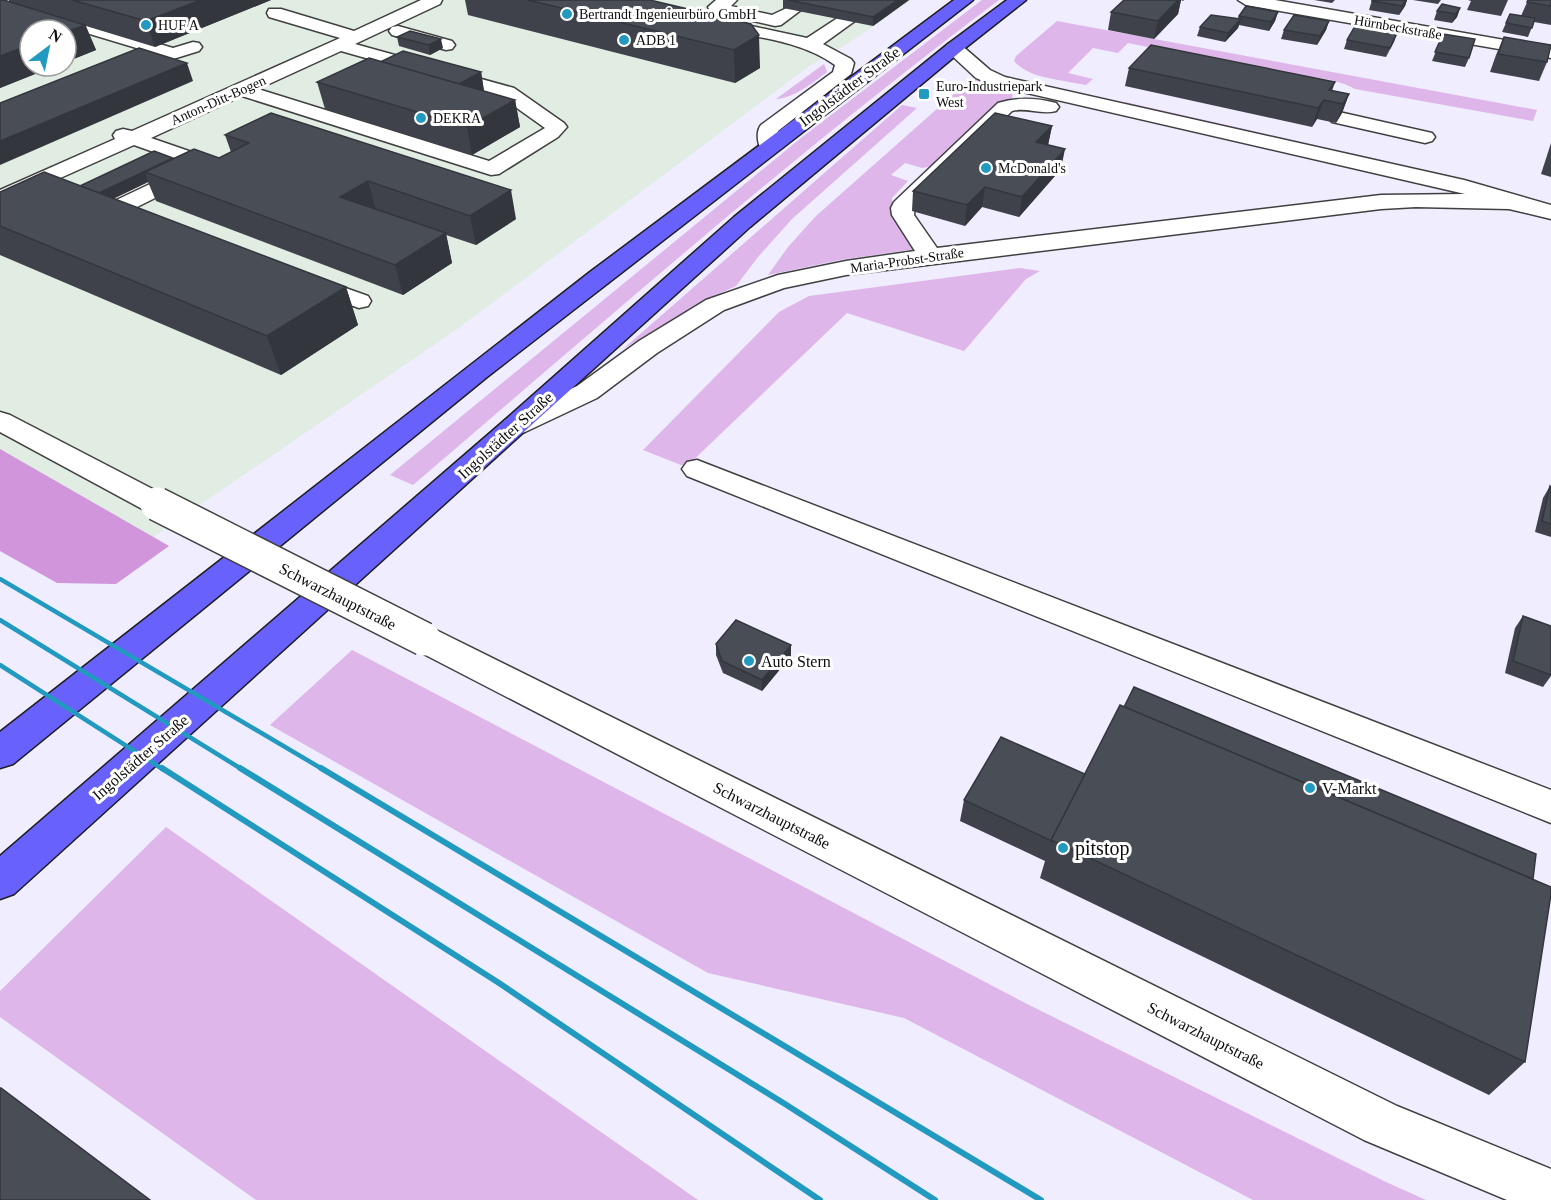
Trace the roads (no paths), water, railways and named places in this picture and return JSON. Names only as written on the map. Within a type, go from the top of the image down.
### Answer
[{"type":"main road","name":"Ingolstädter Straße","points":[[0,753],[245,555],[769,146],[965,0]]},
{"type":"main road","name":"Ingolstädter Straße","points":[[0,881],[742,222],[954,48],[1018,0]]},
{"type":"street","points":[[729,0],[716,7],[775,21],[793,10]]},
{"type":"street","points":[[809,45],[876,0]]},
{"type":"street","name":"Hürnbeckstraße","points":[[1246,0],[1551,53]]},
{"type":"street","points":[[0,2],[173,54],[193,47]]},
{"type":"street","name":"Anton-Ditt-Bogen","points":[[0,198],[416,9],[438,7]]},
{"type":"street","points":[[241,90],[491,169],[551,133],[557,127],[507,92],[348,41],[275,13]]},
{"type":"street","points":[[0,15],[18,21]]},
{"type":"street","points":[[695,19],[721,29],[809,45],[835,54],[845,63],[842,74],[768,129],[769,146]]},
{"type":"street","points":[[379,26],[446,45]]},
{"type":"street","points":[[78,39],[116,51],[114,57]]},
{"type":"street","name":"Maria-Probst-Straße","points":[[954,48],[982,74],[999,81],[1464,187],[1509,202]]},
{"type":"street","points":[[930,256],[903,215],[902,208],[905,202],[1005,107],[1018,103],[1037,104],[1232,150]]},
{"type":"street","points":[[1340,118],[1425,137]]},
{"type":"street","points":[[110,130],[208,164],[116,208],[171,230]]},
{"type":"street","points":[[1327,156],[1343,183],[1343,194],[1337,208]]},
{"type":"street","points":[[1403,173],[1400,185],[1416,200]]},
{"type":"street","name":"Maria-Probst-Straße","points":[[515,426],[587,392],[648,346],[715,305],[777,282],[846,268],[930,256],[1382,202],[1416,200],[1549,205]]},
{"type":"street","points":[[292,276],[358,301]]},
{"type":"street","name":"Schwarzhauptstraße","points":[[0,421],[157,504],[1381,1123],[1551,1194]]},
{"type":"street","points":[[697,469],[1551,807]]},
{"type":"railway","points":[[0,579],[324,770]]},
{"type":"railway","points":[[0,620],[243,770]]},
{"type":"railway","points":[[0,665],[164,770]]},
{"type":"railway","points":[[162,768],[499,983],[820,1200]]},
{"type":"railway","points":[[240,768],[785,1104],[935,1200]]},
{"type":"railway","points":[[321,768],[1041,1200]]},
{"type":"place","name":"Bertrandt Ingenieurbüro GmbH","points":[[567,14]]},
{"type":"place","name":"HUF A","points":[[146,25]]},
{"type":"place","name":"ADB 1","points":[[624,40]]},
{"type":"place","name":"Euro-Industriepark West","points":[[924,94]]},
{"type":"place","name":"DEKRA","points":[[421,118]]},
{"type":"place","name":"McDonald's","points":[[986,168]]},
{"type":"place","name":"Auto Stern","points":[[749,661]]},
{"type":"place","name":"V-Markt","points":[[1310,788]]},
{"type":"place","name":"pitstop","points":[[1063,848]]}]
